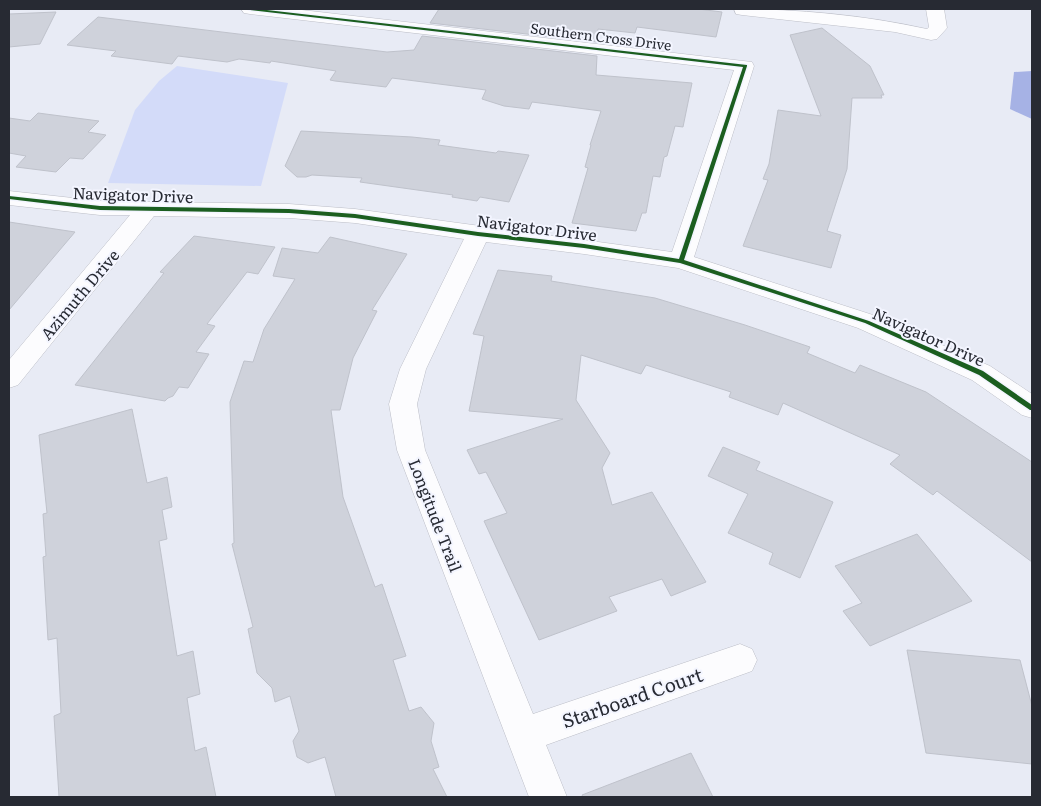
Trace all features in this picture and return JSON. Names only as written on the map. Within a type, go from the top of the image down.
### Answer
[{"type":"street","name":"Southern Cross Drive","points":[[250,9],[745,66],[681,261]]},
{"type":"street","points":[[742,10],[921,15],[938,28],[931,35],[921,15]]},
{"type":"street","name":"Navigator Drive","points":[[9,198],[100,208],[289,211],[346,215],[478,234],[584,246],[681,261],[867,322],[981,374],[1032,408]]},
{"type":"street","name":"Azimuth Drive","points":[[9,378],[148,209]]},
{"type":"street","name":"Longitude Trail","points":[[478,234],[413,369],[403,404],[411,450],[548,797]]},
{"type":"street","name":"Starboard Court","points":[[523,735],[740,660]]},
{"type":"shaded area","points":[[177,66],[288,83],[261,186],[108,183],[135,110],[159,81]]},
{"type":"water","points":[[1032,71],[1032,119],[1010,109],[1014,72]]},
{"type":"building","points":[[439,9],[698,9],[722,12],[716,37],[637,27],[635,33],[598,29],[597,42],[430,23]]},
{"type":"building","points":[[56,12],[40,44],[9,47],[9,14]]},
{"type":"building","points":[[98,17],[387,52],[414,50],[422,36],[597,56],[596,75],[692,83],[683,127],[675,126],[667,156],[664,157],[660,177],[653,176],[646,213],[642,213],[636,231],[572,223],[588,168],[585,167],[590,145],[601,111],[532,102],[529,109],[504,106],[482,99],[486,90],[392,78],[386,87],[335,81],[330,80],[336,71],[271,61],[270,63],[239,59],[227,62],[178,56],[172,64],[111,56],[116,51],[67,45]]},
{"type":"building","points":[[822,28],[870,66],[884,95],[881,95],[882,98],[852,98],[847,169],[827,231],[841,235],[831,268],[743,246],[768,180],[763,179],[769,164],[778,110],[821,116],[790,35]]},
{"type":"building","points":[[38,113],[99,121],[88,132],[106,135],[83,159],[70,158],[56,172],[16,167],[26,156],[9,153],[9,118],[30,121]]},
{"type":"building","points":[[301,131],[412,137],[440,140],[438,145],[496,153],[498,151],[529,155],[509,202],[480,197],[477,201],[452,197],[453,195],[360,182],[362,178],[312,175],[297,177],[285,166]]},
{"type":"building","points":[[9,222],[75,232],[9,310]]},
{"type":"building","points":[[194,236],[275,247],[258,274],[247,272],[207,324],[215,326],[196,352],[209,354],[188,388],[179,387],[173,396],[165,401],[75,385],[164,273],[160,272]]},
{"type":"building","points":[[330,237],[407,254],[372,310],[377,311],[353,358],[340,410],[331,410],[343,497],[375,587],[382,584],[406,656],[393,660],[409,711],[421,707],[434,723],[431,741],[439,767],[433,769],[447,797],[336,797],[325,757],[308,763],[297,757],[293,741],[299,731],[290,696],[275,702],[272,688],[257,673],[248,629],[253,627],[232,544],[234,543],[230,402],[244,361],[253,362],[264,329],[295,279],[273,276],[282,248],[318,253]]},
{"type":"building","points":[[498,270],[552,276],[551,281],[655,298],[810,347],[807,353],[855,373],[860,365],[926,392],[1032,462],[1032,562],[937,491],[933,495],[890,464],[900,455],[783,403],[778,415],[729,397],[731,392],[646,365],[641,374],[581,355],[576,400],[610,453],[602,468],[612,505],[652,492],[706,582],[671,596],[662,579],[609,597],[617,611],[539,640],[484,521],[507,513],[486,472],[479,474],[467,450],[563,419],[469,411],[484,336],[473,334]]},
{"type":"building","points":[[132,409],[147,483],[167,477],[172,507],[162,510],[167,539],[159,541],[177,656],[193,651],[200,694],[187,698],[195,751],[206,747],[216,797],[59,797],[54,716],[61,713],[57,638],[48,640],[43,557],[46,556],[43,514],[47,513],[39,435]]},
{"type":"building","points":[[723,447],[760,462],[756,470],[833,502],[800,578],[769,564],[773,553],[728,533],[748,494],[708,476]]},
{"type":"building","points":[[917,534],[972,601],[870,646],[843,611],[862,603],[835,566]]},
{"type":"building","points":[[907,650],[1020,660],[1032,706],[1032,764],[926,753]]},
{"type":"building","points":[[691,753],[713,797],[583,797],[582,795]]},
{"type":"cycle path","points":[[250,9],[745,66],[681,261]]},
{"type":"cycle path","points":[[9,198],[100,208],[289,211],[355,216],[478,234],[584,246],[681,261],[867,322],[981,373],[1032,408]]}]
